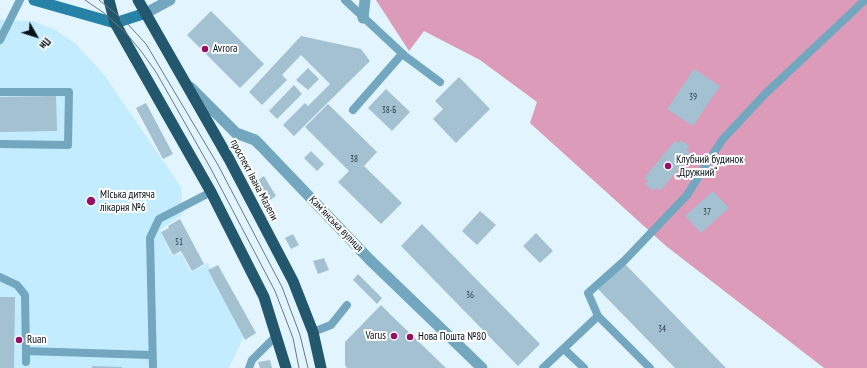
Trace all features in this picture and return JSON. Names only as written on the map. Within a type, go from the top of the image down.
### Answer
[{"type":"highway","points":[[109,0],[115,23],[211,192],[264,297],[286,368]]},
{"type":"highway","name":"проспект Івана Мазепи","points":[[138,0],[229,159],[293,282],[313,332],[321,368]]},
{"type":"main road","points":[[34,0],[115,23],[146,13]]},
{"type":"street","points":[[146,13],[170,0]]},
{"type":"street","points":[[363,18],[365,0]]},
{"type":"street","name":"Камʼянська вулиця","points":[[187,85],[236,133],[255,140],[370,260],[482,368]]},
{"type":"lane","points":[[0,40],[20,0]]},
{"type":"lane","points":[[345,0],[402,54],[440,82]]},
{"type":"lane","points":[[650,368],[598,316],[588,293],[625,260],[687,195],[722,140],[765,94],[865,0]]},
{"type":"lane","points":[[353,110],[402,54]]},
{"type":"lane","points":[[0,92],[69,92],[68,145],[0,144]]},
{"type":"lane","points":[[153,368],[151,355],[152,317],[150,238],[159,219],[211,192]]},
{"type":"lane","points":[[0,277],[17,285],[25,295],[26,362]]},
{"type":"lane","points":[[313,332],[331,325],[347,305]]},
{"type":"lane","points":[[543,368],[598,316]]},
{"type":"lane","points":[[249,368],[252,360],[277,335]]},
{"type":"lane","points":[[564,349],[584,368]]},
{"type":"lane","points":[[26,351],[151,355]]},
{"type":"shaded area","points":[[376,0],[867,0],[867,368],[824,368],[666,246],[530,123],[537,102],[480,60],[424,31],[409,51]]},
{"type":"shaded area","name":"МІська дитяча лікарня №6","points":[[0,20],[33,21],[56,30],[77,45],[105,76],[181,187],[183,214],[160,230],[172,256],[181,253],[191,272],[208,263],[243,338],[229,368],[0,368]]},
{"type":"building","points":[[211,11],[264,64],[240,88],[187,35]]},
{"type":"building","points":[[301,36],[361,49],[370,61],[294,136],[283,125],[305,103],[308,106],[330,84],[301,55],[282,75],[287,80],[262,105],[249,92]]},
{"type":"building","points":[[308,68],[319,79],[308,90],[296,80]]},
{"type":"building","points":[[694,69],[720,86],[693,126],[667,109]]},
{"type":"building","points":[[459,77],[490,109],[456,143],[433,119],[443,109],[435,101]]},
{"type":"building","points":[[294,85],[302,94],[277,119],[269,111]]},
{"type":"building","points":[[386,89],[410,112],[392,131],[368,108]]},
{"type":"building","points":[[56,96],[57,131],[0,132],[0,97]]},
{"type":"building","points":[[146,103],[173,154],[163,159],[136,108]]},
{"type":"building","points":[[328,104],[377,152],[364,166],[402,203],[381,224],[338,182],[349,171],[305,127]]},
{"type":"building","name":"Клубний будинок „Дружний“","points":[[681,140],[689,146],[687,150],[691,154],[660,191],[656,187],[653,191],[645,184],[648,181],[644,178],[675,141],[678,143]]},
{"type":"building","points":[[311,151],[324,164],[317,171],[304,158]]},
{"type":"building","points":[[264,176],[276,196],[267,202],[255,182]]},
{"type":"building","points":[[713,191],[729,208],[701,233],[685,216]]},
{"type":"building","points":[[480,211],[496,225],[477,245],[462,231]]},
{"type":"building","points":[[180,219],[204,264],[192,271],[181,251],[173,255],[161,232],[169,228],[168,226]]},
{"type":"building","points":[[422,224],[540,344],[518,366],[401,246]]},
{"type":"building","points":[[536,233],[553,251],[540,263],[523,246]]},
{"type":"building","points":[[293,234],[299,245],[291,249],[285,238]]},
{"type":"building","points":[[324,258],[329,270],[318,274],[313,261]]},
{"type":"building","points":[[625,264],[726,368],[675,368],[598,289]]},
{"type":"building","points":[[218,265],[256,333],[245,340],[208,270]]},
{"type":"building","points":[[358,274],[382,298],[377,304],[353,280]]},
{"type":"building","points":[[0,297],[15,297],[14,368],[0,368]]},
{"type":"building","name":"Varus","points":[[381,305],[446,368],[347,368],[345,365],[345,342]]},
{"type":"building","points":[[270,360],[272,368],[260,368],[258,362]]},
{"type":"building","points":[[92,366],[122,367],[122,368],[92,368]]},
{"type":"tram line","points":[[85,0],[104,13],[126,33],[156,72],[211,169],[275,291],[293,338],[299,368]]},
{"type":"tram line","points":[[99,0],[125,21],[146,44],[218,165],[282,287],[300,335],[308,368]]},
{"type":"place","name":"Avrora","points":[[205,49]]},
{"type":"place","name":"Клубний будинок „Дружний“","points":[[668,166]]},
{"type":"place","name":"МІська дитяча лікарня №6","points":[[91,201]]},
{"type":"place","name":"Varus","points":[[394,336]]},
{"type":"place","name":"Нова Пошта №80","points":[[410,337]]},
{"type":"place","name":"Ruan","points":[[19,340]]}]
